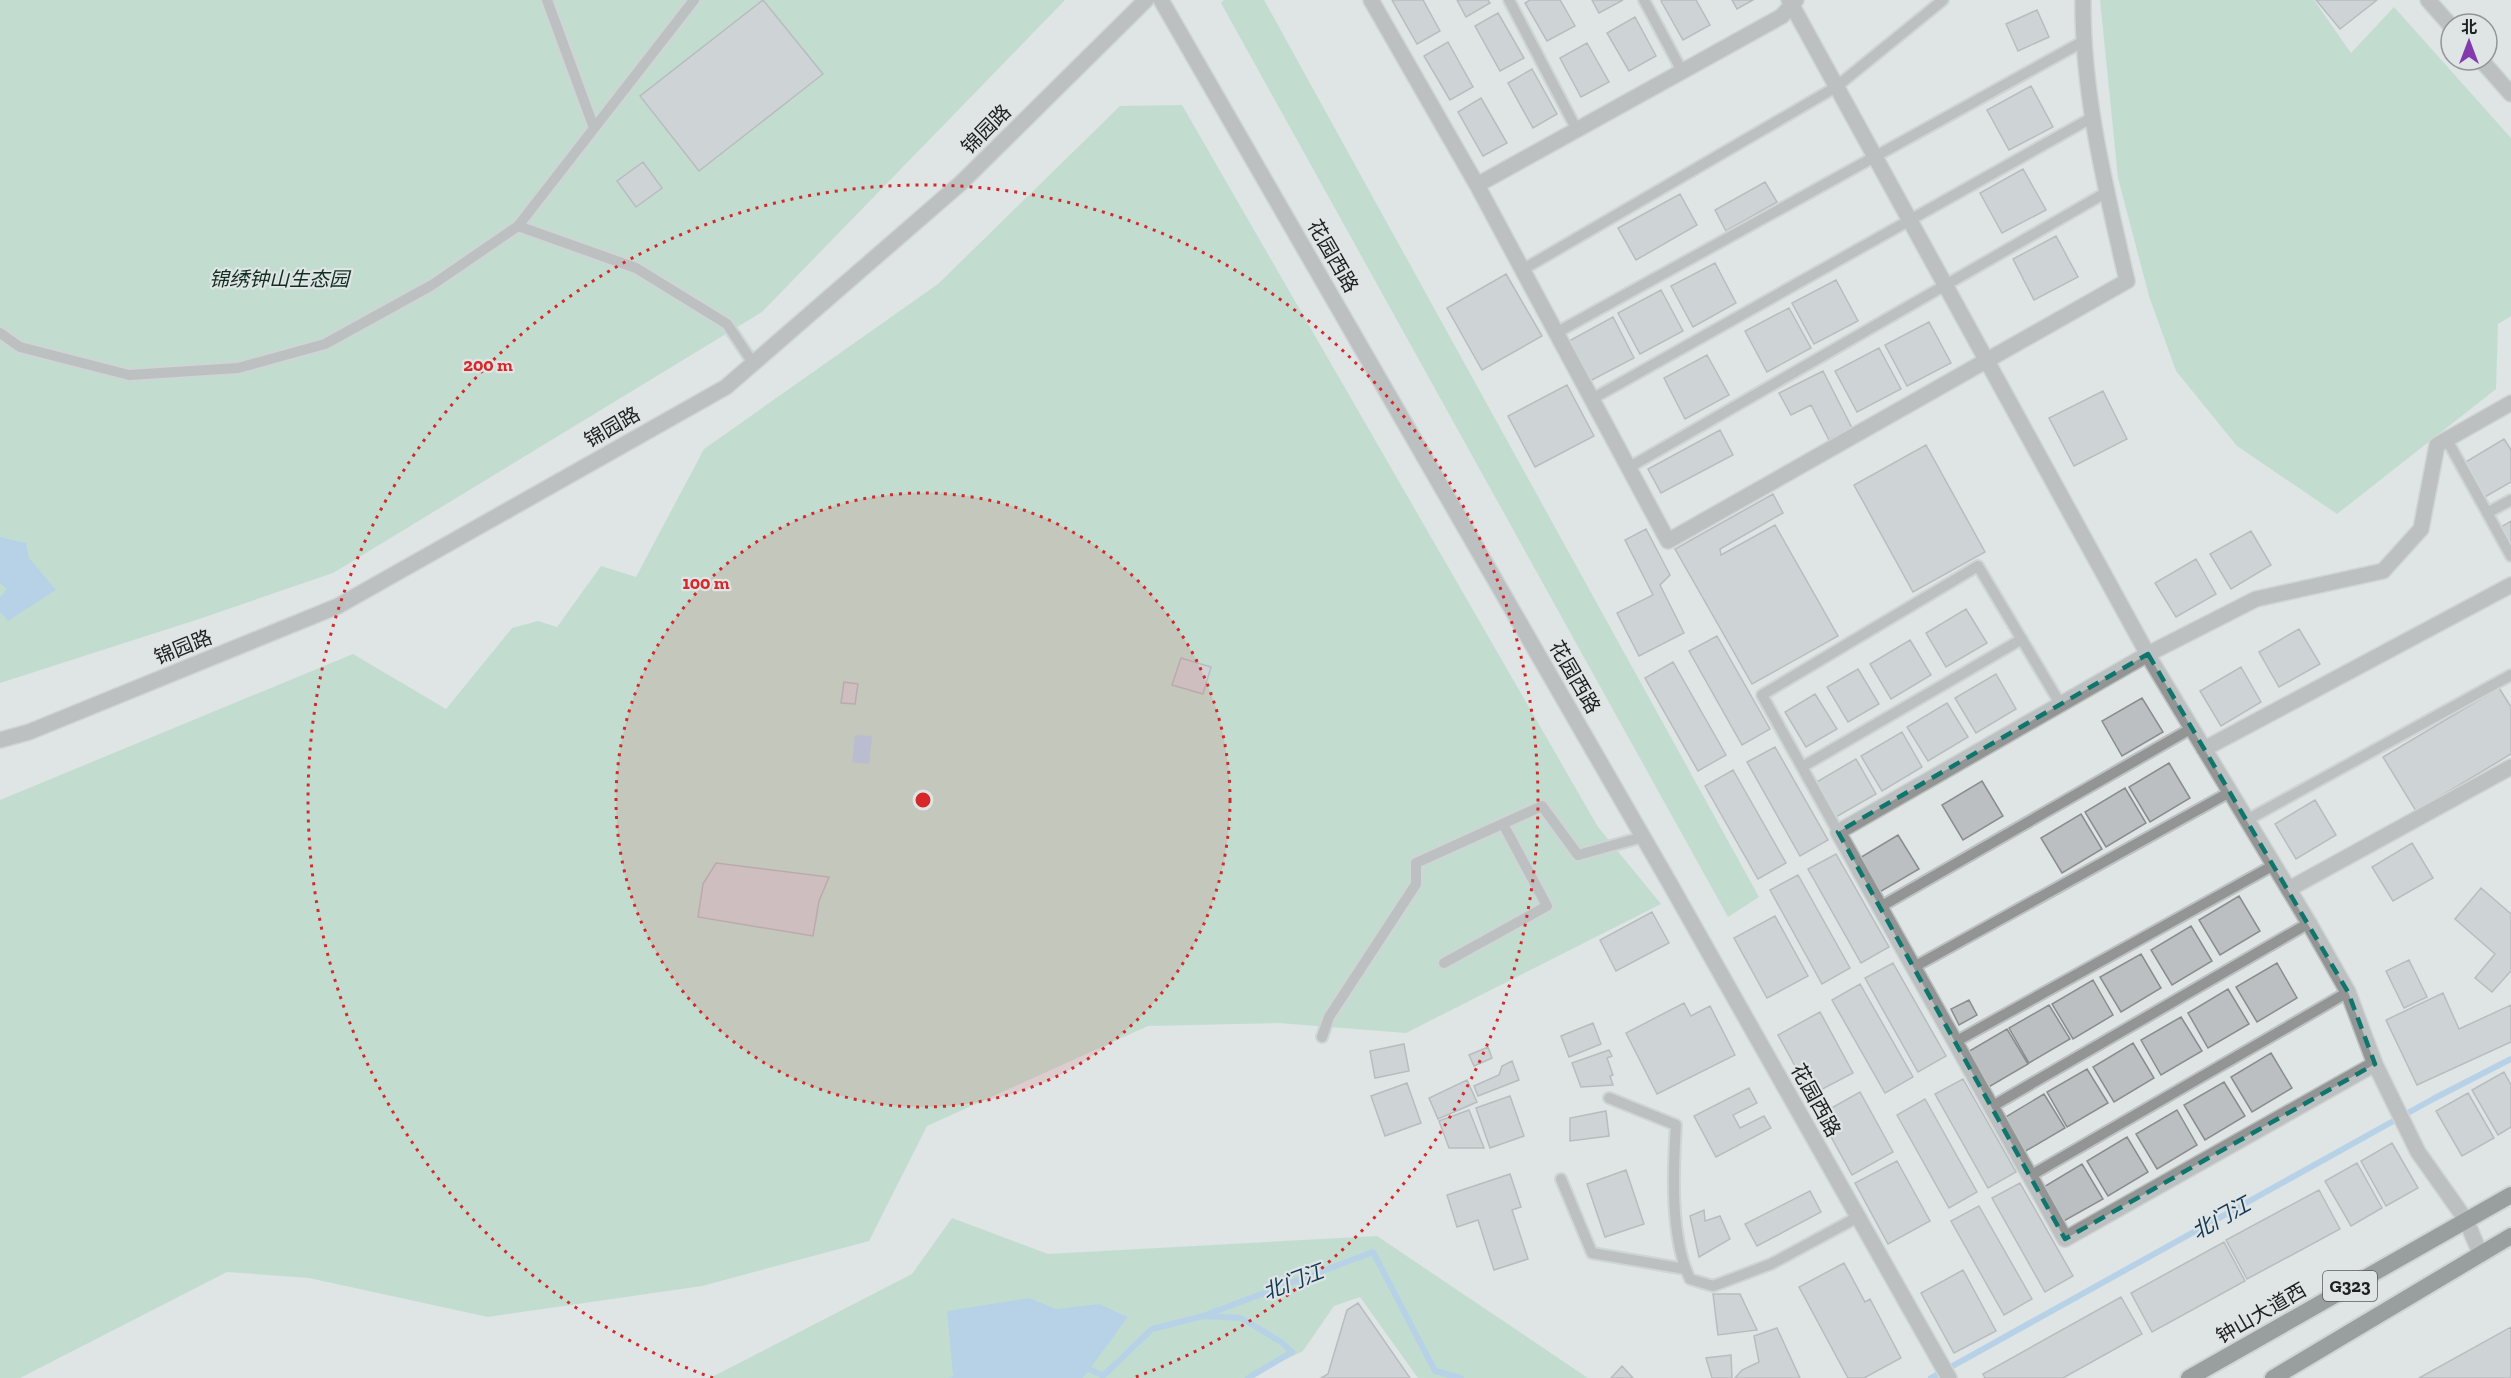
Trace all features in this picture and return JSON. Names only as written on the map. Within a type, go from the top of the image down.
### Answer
[{"type":"highway","name":"钟山大道西","points":[[2189,1378],[2511,1195]]},
{"type":"highway","name":"G323","points":[[2273,1378],[2511,1236]]},
{"type":"street","name":"锦园路","points":[[0,740],[29,732],[338,606],[726,387],[961,183],[1146,0]]},
{"type":"street","name":"花园西路","points":[[1161,0],[1643,837],[1949,1378]]},
{"type":"street","points":[[1371,0],[1477,185],[1668,541],[2127,281],[2093,117],[2084,41],[2083,0]]},
{"type":"street","points":[[2428,0],[2439,12]]},
{"type":"street","points":[[1477,185],[1782,16],[1792,2],[1836,87],[2148,654],[2348,992],[2375,1064],[2401,1113],[2418,1152],[2466,1220],[2481,1253]]},
{"type":"street","points":[[2492,72],[2511,94]]},
{"type":"street","points":[[2375,1064],[2065,1239],[1838,832],[2148,654],[2256,599],[2383,571],[2421,529],[2437,445],[2511,402]]},
{"type":"street","points":[[2204,749],[2511,585]]},
{"type":"street","points":[[2289,889],[2511,767]]},
{"type":"lane","points":[[547,0],[594,128]]},
{"type":"lane","points":[[0,333],[20,347],[129,375],[238,368],[325,344],[432,285],[519,226],[694,0]]},
{"type":"lane","points":[[1509,0],[1577,130]]},
{"type":"lane","points":[[1644,0],[1682,71]]},
{"type":"lane","points":[[1522,270],[1836,87],[1943,0]]},
{"type":"lane","points":[[1556,333],[2084,41]]},
{"type":"lane","points":[[1592,399],[2093,117]]},
{"type":"lane","points":[[1628,468],[2107,192]]},
{"type":"lane","points":[[519,226],[636,268],[727,324],[753,363]]},
{"type":"lane","points":[[2447,440],[2511,556]]},
{"type":"lane","points":[[2487,513],[2511,500]]},
{"type":"lane","points":[[1838,832],[1762,695],[1978,566],[2061,705]]},
{"type":"lane","points":[[1802,767],[2022,639]]},
{"type":"lane","points":[[2247,820],[2511,675]]},
{"type":"lane","points":[[1880,907],[2192,728]]},
{"type":"lane","points":[[1914,967],[2230,792]]},
{"type":"lane","points":[[1322,1037],[1329,1017],[1416,884],[1416,863],[1542,806],[1578,855],[1643,837]]},
{"type":"lane","points":[[1444,963],[1547,906],[1503,824]]},
{"type":"lane","points":[[1955,1042],[2274,865]]},
{"type":"lane","points":[[1991,1107],[2309,923]]},
{"type":"lane","points":[[2030,1176],[2348,992]]},
{"type":"lane","points":[[1609,1098],[1676,1125],[1673,1176],[1681,1260],[1690,1279],[1713,1286],[1771,1264],[1858,1217]]},
{"type":"lane","points":[[1561,1179],[1592,1253],[1685,1269]]},
{"type":"highlighted area","points":[[2148,654],[2348,992],[2375,1064],[2065,1239],[1838,832]]},
{"type":"green space","name":"锦绣钟山生态园","points":[[0,0],[1065,0],[762,312],[333,573],[0,683]]},
{"type":"green space","points":[[1224,0],[1264,0],[1759,897],[1728,917],[1221,3]]},
{"type":"green space","points":[[2100,0],[2314,0],[2351,53],[2394,7],[2439,57],[2439,72],[2452,72],[2511,138],[2511,316],[2498,324],[2496,389],[2337,514],[2237,446],[2176,371],[2149,296],[2118,178]]},
{"type":"green space","points":[[1182,105],[1598,827],[1661,904],[1406,1033],[1279,1023],[1148,1026],[927,1126],[869,1241],[702,1286],[488,1317],[309,1278],[227,1272],[20,1378],[0,1378],[0,800],[353,654],[446,709],[512,628],[538,621],[557,627],[601,566],[636,577],[704,449],[938,284],[1120,106]]},
{"type":"green space","points":[[952,1218],[1048,1254],[1377,1236],[1588,1378],[1418,1378],[1360,1297],[1334,1306],[1303,1351],[1248,1378],[710,1378],[912,1274]]},
{"type":"water","points":[[0,537],[26,543],[29,558],[56,590],[8,621],[0,612],[0,597],[7,589],[0,583]]},
{"type":"water","points":[[855,735],[872,736],[869,764],[852,762]]},
{"type":"water","points":[[1029,1298],[1056,1309],[1099,1304],[1128,1317],[1083,1378],[947,1378],[953,1376],[947,1311]]},
{"type":"building","points":[[763,0],[823,74],[699,171],[640,96]]},
{"type":"building","points":[[1392,0],[1423,0],[1440,31],[1417,44]]},
{"type":"building","points":[[1457,0],[1488,0],[1490,3],[1466,17]]},
{"type":"building","points":[[1530,0],[1560,0],[1575,26],[1547,41],[1525,3]]},
{"type":"building","points":[[1592,0],[1623,0],[1599,13]]},
{"type":"building","points":[[1662,0],[1696,0],[1710,25],[1683,40]]},
{"type":"building","points":[[1732,0],[1753,0],[1737,9]]},
{"type":"building","points":[[2316,0],[2377,0],[2340,29]]},
{"type":"building","points":[[2037,10],[2049,37],[2018,51],[2006,24]]},
{"type":"building","points":[[1498,13],[1524,58],[1500,71],[1475,26]]},
{"type":"building","points":[[1635,17],[1656,56],[1629,71],[1607,33]]},
{"type":"building","points":[[1448,42],[1473,87],[1450,100],[1424,56]]},
{"type":"building","points":[[1587,43],[1609,82],[1581,97],[1560,58]]},
{"type":"building","points":[[1532,69],[1557,114],[1533,128],[1508,83]]},
{"type":"building","points":[[2031,86],[2053,127],[2009,150],[1987,110]]},
{"type":"building","points":[[1481,98],[1507,143],[1483,156],[1458,112]]},
{"type":"building","points":[[643,162],[662,188],[636,207],[617,181]]},
{"type":"building","points":[[2023,169],[2046,210],[2002,233],[1980,193]]},
{"type":"building","points":[[1765,182],[1777,202],[1726,231],[1715,210]]},
{"type":"building","points":[[1680,194],[1697,225],[1636,260],[1618,228]]},
{"type":"building","points":[[2056,236],[2078,277],[2034,300],[2013,259]]},
{"type":"building","points":[[1715,263],[1736,303],[1693,327],[1671,286]]},
{"type":"building","points":[[1506,274],[1542,336],[1482,370],[1447,308]]},
{"type":"building","points":[[1836,280],[1858,321],[1814,344],[1792,303]]},
{"type":"building","points":[[1661,290],[1683,331],[1640,354],[1618,313]]},
{"type":"building","points":[[1789,308],[1811,348],[1767,372],[1745,331]]},
{"type":"building","points":[[1613,317],[1634,358],[1590,381],[1569,341]]},
{"type":"building","points":[[1929,322],[1951,363],[1907,386],[1885,345]]},
{"type":"building","points":[[1879,348],[1901,389],[1857,412],[1835,371]]},
{"type":"building","points":[[1707,355],[1729,395],[1685,419],[1664,378]]},
{"type":"building","points":[[1823,371],[1852,428],[1829,440],[1811,405],[1791,415],[1779,393]]},
{"type":"building","points":[[1567,385],[1594,436],[1535,467],[1508,416]]},
{"type":"building","points":[[2103,391],[2127,439],[2074,466],[2049,418]]},
{"type":"building","points":[[1720,430],[1733,455],[1661,493],[1648,469]]},
{"type":"building","points":[[2504,439],[2511,450],[2511,482],[2485,497],[2464,463]]},
{"type":"building","points":[[1926,445],[1985,552],[1913,592],[1854,485]]},
{"type":"building","points":[[1773,494],[1783,513],[1720,549],[1721,555],[1775,525],[1838,636],[1752,684],[1675,549]]},
{"type":"building","points":[[2511,521],[2511,543],[2501,527]]},
{"type":"building","points":[[1646,529],[1670,575],[1660,585],[1684,633],[1639,656],[1617,613],[1653,595],[1625,540]]},
{"type":"building","points":[[2251,531],[2271,565],[2231,589],[2210,554]]},
{"type":"building","points":[[2196,559],[2216,594],[2176,617],[2155,583]]},
{"type":"building","points":[[1966,609],[1987,643],[1946,667],[1926,633]]},
{"type":"building","points":[[2299,629],[2320,664],[2279,687],[2259,652]]},
{"type":"building","points":[[1717,636],[1770,729],[1742,745],[1689,651]]},
{"type":"building","points":[[1910,640],[1931,675],[1891,699],[1870,664]]},
{"type":"building","points":[[1181,658],[1211,667],[1203,694],[1172,685]]},
{"type":"building","points":[[1673,662],[1726,755],[1698,771],[1645,678]]},
{"type":"building","points":[[2241,667],[2261,702],[2221,726],[2200,691]]},
{"type":"building","points":[[1858,669],[1879,704],[1848,722],[1827,687]]},
{"type":"building","points":[[1996,674],[2016,709],[1976,733],[1955,698]]},
{"type":"building","points":[[844,682],[858,684],[855,704],[841,703]]},
{"type":"building","points":[[2499,688],[2511,707],[2511,754],[2416,811],[2383,757]]},
{"type":"building","points":[[1815,694],[1837,729],[1806,747],[1785,712]]},
{"type":"building","points":[[2142,698],[2163,732],[2122,756],[2102,721]]},
{"type":"building","points":[[1947,703],[1968,737],[1928,761],[1907,727]]},
{"type":"building","points":[[1902,732],[1922,767],[1882,791],[1861,756]]},
{"type":"building","points":[[1775,747],[1828,840],[1800,856],[1747,762]]},
{"type":"building","points":[[1856,759],[1876,794],[1836,817],[1815,783]]},
{"type":"building","points":[[2169,763],[2190,798],[2150,822],[2129,787]]},
{"type":"building","points":[[1733,770],[1786,863],[1758,879],[1705,786]]},
{"type":"building","points":[[1982,781],[2003,816],[1963,840],[1942,805]]},
{"type":"building","points":[[2125,788],[2146,823],[2106,847],[2085,812]]},
{"type":"building","points":[[2315,800],[2336,835],[2296,859],[2275,824]]},
{"type":"building","points":[[2081,814],[2102,849],[2062,873],[2041,838]]},
{"type":"building","points":[[1898,835],[1919,869],[1878,893],[1858,859]]},
{"type":"building","points":[[2412,843],[2433,878],[2393,901],[2372,867]]},
{"type":"building","points":[[1836,854],[1889,947],[1861,963],[1808,869]]},
{"type":"building","points":[[716,863],[829,877],[819,901],[813,936],[698,917],[703,884]]},
{"type":"building","points":[[1798,875],[1850,968],[1822,984],[1770,890]]},
{"type":"building","points":[[2481,888],[2511,914],[2511,971],[2492,992],[2475,978],[2495,954],[2455,919]]},
{"type":"building","points":[[2239,896],[2260,931],[2220,955],[2199,920]]},
{"type":"building","points":[[1652,912],[1669,943],[1616,971],[1600,940]]},
{"type":"building","points":[[1775,916],[1808,976],[1767,998],[1734,938]]},
{"type":"building","points":[[2191,926],[2212,961],[2172,985],[2151,950]]},
{"type":"building","points":[[2141,954],[2161,988],[2121,1012],[2100,977]]},
{"type":"building","points":[[2409,960],[2427,997],[2404,1008],[2386,971]]},
{"type":"building","points":[[1893,963],[1946,1056],[1918,1072],[1865,978]]},
{"type":"building","points":[[2277,963],[2297,998],[2257,1022],[2236,987]]},
{"type":"building","points":[[2093,980],[2113,1015],[2073,1039],[2052,1004]]},
{"type":"building","points":[[1860,984],[1913,1077],[1885,1093],[1832,1000]]},
{"type":"building","points":[[2228,989],[2249,1024],[2208,1048],[2188,1013]]},
{"type":"building","points":[[2443,993],[2459,1029],[2511,1005],[2511,1042],[2417,1085],[2386,1020]]},
{"type":"building","points":[[1969,1000],[1977,1015],[1959,1025],[1951,1009]]},
{"type":"building","points":[[1684,1003],[1691,1016],[1710,1006],[1735,1055],[1657,1094],[1626,1033]]},
{"type":"building","points":[[2049,1005],[2070,1039],[2029,1063],[2009,1028]]},
{"type":"building","points":[[1820,1012],[1853,1073],[1811,1095],[1778,1035]]},
{"type":"building","points":[[2181,1017],[2202,1051],[2161,1075],[2141,1040]]},
{"type":"building","points":[[1593,1023],[1601,1044],[1569,1057],[1561,1036]]},
{"type":"building","points":[[2007,1029],[2028,1064],[1987,1088],[1966,1053]]},
{"type":"building","points":[[2133,1043],[2154,1078],[2114,1102],[2093,1067]]},
{"type":"building","points":[[1404,1044],[1409,1071],[1375,1078],[1370,1051]]},
{"type":"building","points":[[1488,1047],[1492,1058],[1474,1066],[1469,1055]]},
{"type":"building","points":[[1609,1050],[1612,1056],[1607,1058],[1613,1075],[1610,1076],[1613,1085],[1581,1087],[1572,1063]]},
{"type":"building","points":[[2271,1053],[2292,1088],[2252,1112],[2231,1077]]},
{"type":"building","points":[[1512,1061],[1519,1080],[1478,1096],[1474,1086],[1499,1075],[1502,1066]]},
{"type":"building","points":[[2087,1069],[2108,1103],[2067,1127],[2047,1092]]},
{"type":"building","points":[[2504,1072],[2511,1085],[2511,1127],[2498,1135],[2472,1090]]},
{"type":"building","points":[[1963,1079],[2016,1172],[1988,1188],[1935,1094]]},
{"type":"building","points":[[1467,1080],[1477,1102],[1438,1119],[1429,1098]]},
{"type":"building","points":[[2224,1082],[2245,1116],[2205,1140],[2184,1105]]},
{"type":"building","points":[[1407,1083],[1421,1123],[1385,1136],[1371,1096]]},
{"type":"building","points":[[1749,1088],[1757,1103],[1733,1115],[1740,1128],[1764,1116],[1771,1128],[1716,1157],[1694,1116]]},
{"type":"building","points":[[1860,1092],[1893,1152],[1852,1175],[1819,1115]]},
{"type":"building","points":[[2468,1093],[2494,1138],[2462,1156],[2436,1111]]},
{"type":"building","points":[[2044,1094],[2065,1128],[2024,1152],[2004,1118]]},
{"type":"building","points":[[1510,1096],[1524,1136],[1490,1148],[1476,1108]]},
{"type":"building","points":[[1925,1099],[1977,1192],[1949,1208],[1897,1115]]},
{"type":"building","points":[[1469,1110],[1484,1148],[1449,1148],[1439,1121]]},
{"type":"building","points":[[2177,1110],[2197,1145],[2157,1169],[2136,1134]]},
{"type":"building","points":[[1606,1111],[1609,1136],[1570,1141],[1570,1118]]},
{"type":"building","points":[[2127,1137],[2148,1172],[2108,1196],[2087,1161]]},
{"type":"building","points":[[2392,1143],[2418,1188],[2386,1206],[2361,1161]]},
{"type":"building","points":[[1897,1161],[1930,1221],[1888,1244],[1855,1183]]},
{"type":"building","points":[[2357,1163],[2382,1208],[2351,1226],[2325,1181]]},
{"type":"building","points":[[2082,1164],[2103,1199],[2062,1222],[2042,1188]]},
{"type":"building","points":[[1626,1170],[1644,1224],[1605,1237],[1587,1184]]},
{"type":"building","points":[[1510,1174],[1521,1207],[1512,1210],[1528,1259],[1494,1270],[1478,1220],[1457,1227],[1447,1195]]},
{"type":"building","points":[[2020,1183],[2073,1276],[2045,1292],[1992,1198]]},
{"type":"building","points":[[2319,1190],[2340,1229],[2247,1279],[2226,1240]]},
{"type":"building","points":[[1810,1191],[1821,1212],[1757,1246],[1745,1224]]},
{"type":"building","points":[[1979,1206],[2032,1299],[2004,1315],[1951,1221]]},
{"type":"building","points":[[1704,1210],[1705,1221],[1720,1216],[1730,1239],[1699,1257],[1690,1216]]},
{"type":"building","points":[[2224,1242],[2245,1281],[2152,1332],[2131,1293]]},
{"type":"building","points":[[1844,1263],[1865,1302],[1870,1299],[1901,1358],[1864,1378],[1848,1378],[1799,1287]]},
{"type":"building","points":[[1963,1270],[1996,1331],[1954,1353],[1921,1293]]},
{"type":"building","points":[[1713,1294],[1740,1294],[1757,1330],[1718,1335]]},
{"type":"building","points":[[2121,1297],[2142,1334],[2063,1378],[1985,1378],[1983,1374]]},
{"type":"building","points":[[1358,1303],[1410,1378],[1321,1378],[1328,1374],[1347,1310]]},
{"type":"building","points":[[2511,1327],[2511,1378],[2419,1378]]},
{"type":"building","points":[[1777,1328],[1800,1378],[1735,1378],[1742,1370],[1759,1362],[1754,1336]]},
{"type":"building","points":[[1731,1355],[1732,1378],[1712,1378],[1706,1358]]},
{"type":"building","points":[[1622,1366],[1633,1378],[1611,1378]]},
{"type":"waterway","name":"北门江","points":[[1931,1378],[2433,1099],[2511,1059]]},
{"type":"waterway","name":"北门江","points":[[1248,1378],[1292,1352],[1281,1342],[1241,1318],[1203,1316],[1373,1252],[1435,1371],[1461,1378]]},
{"type":"waterway","points":[[1089,1369],[1103,1376],[1152,1329],[1203,1316]]}]
